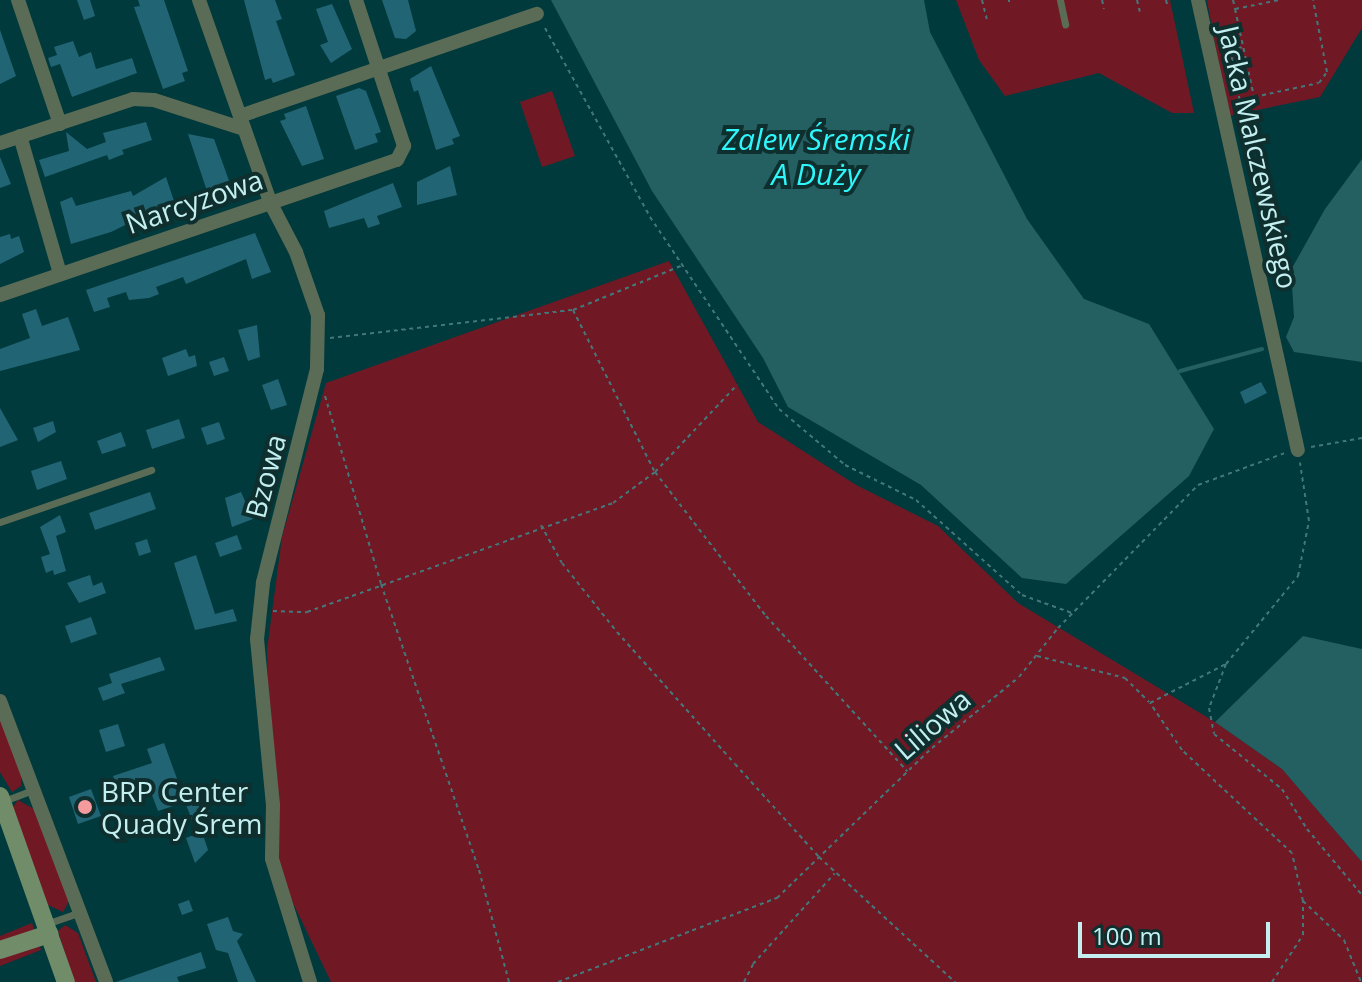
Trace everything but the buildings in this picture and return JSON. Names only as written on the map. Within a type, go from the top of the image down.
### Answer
[{"type":"main road","points":[[1,799],[66,982]]},
{"type":"main road","points":[[0,950],[48,929]]},
{"type":"street","points":[[18,0],[60,124]]},
{"type":"street","name":"Bzowa","points":[[199,0],[270,202],[311,289],[320,339],[317,369],[259,611],[272,859],[310,982]]},
{"type":"street","points":[[356,0],[380,67]]},
{"type":"street","name":"Jacka Malczewskiego","points":[[1198,0],[1298,450]]},
{"type":"street","points":[[0,143],[133,99],[154,100],[242,122],[380,67],[537,14]]},
{"type":"street","name":"Narcyzowa","points":[[0,295],[403,154],[380,67]]},
{"type":"street","points":[[20,136],[60,274]]},
{"type":"street","points":[[0,701],[106,982]]},
{"type":"lane","points":[[1060,0],[1065,24]]},
{"type":"lane","points":[[0,522],[151,470]]},
{"type":"lane","points":[[1,799],[32,790]]},
{"type":"lane","points":[[48,929],[78,913]]},
{"type":"path","points":[[982,0],[987,20]]},
{"type":"path","points":[[1102,0],[1104,9]]},
{"type":"path","points":[[1137,0],[1140,12]]},
{"type":"path","points":[[1166,0],[1168,8]]},
{"type":"path","points":[[1233,0],[1254,97],[1319,83],[1327,72],[1313,0]]},
{"type":"path","points":[[1235,9],[1279,0]]},
{"type":"path","points":[[537,14],[682,265],[779,409],[845,465],[916,500],[1022,595],[1073,614]]},
{"type":"path","points":[[1209,54],[1243,47]]},
{"type":"path","points":[[1230,49],[1240,102]]},
{"type":"path","points":[[320,339],[573,310],[682,265]]},
{"type":"path","points":[[573,310],[655,472],[766,616],[907,772]]},
{"type":"path","points":[[317,369],[381,584],[435,734],[509,982]]},
{"type":"path","points":[[259,611],[307,612],[541,525],[613,503],[655,472],[737,385]]},
{"type":"path","name":"Liliowa","points":[[558,982],[777,898],[907,772],[1019,677],[1073,614],[1198,485],[1247,463],[1362,438]]},
{"type":"path","points":[[1298,450],[1309,521],[1298,576],[1226,664],[1209,708],[1214,734],[1282,789],[1307,829],[1362,895]]},
{"type":"path","points":[[541,525],[562,563],[617,632],[819,857],[955,982]]},
{"type":"path","points":[[1036,656],[1125,678],[1150,703],[1182,750],[1292,853],[1303,901],[1303,935],[1272,982]]},
{"type":"path","points":[[1150,703],[1226,664]]},
{"type":"path","points":[[744,982],[753,964],[836,872]]},
{"type":"path","points":[[1303,901],[1344,940],[1361,982]]},
{"type":"shaded area","points":[[956,0],[1170,0],[1194,113],[1172,113],[1099,73],[1005,96],[979,60]]},
{"type":"shaded area","points":[[1207,0],[1362,0],[1362,28],[1320,97],[1228,116]]},
{"type":"shaded area","points":[[552,91],[575,156],[542,167],[520,102]]},
{"type":"shaded area","points":[[669,261],[758,422],[856,485],[938,526],[1018,603],[1215,722],[1282,769],[1362,862],[1362,982],[331,982],[272,859],[267,650],[282,537],[326,383]]},
{"type":"shaded area","points":[[0,712],[21,772],[21,786],[12,792],[0,772]]},
{"type":"shaded area","points":[[18,800],[34,809],[69,901],[63,912],[46,904],[13,807]]},
{"type":"shaded area","points":[[32,923],[41,950],[0,966],[0,936]]},
{"type":"shaded area","points":[[65,925],[78,933],[96,982],[74,982],[58,931]]},
{"type":"water","name":"Zalew Śremski A Duży","points":[[551,0],[924,0],[930,32],[1027,219],[1084,299],[1149,324],[1214,429],[1189,476],[1066,584],[1022,578],[921,485],[788,407],[763,358],[652,191]]},
{"type":"water","points":[[1362,159],[1362,362],[1294,352],[1286,337],[1294,317],[1291,270],[1325,209]]},
{"type":"water","points":[[1303,636],[1362,649],[1362,862],[1282,769],[1215,722]]},
{"type":"waterway","points":[[1180,371],[1262,349]]},
{"type":"place","name":"BRP Center Quady Śrem","points":[[85,807]]}]
